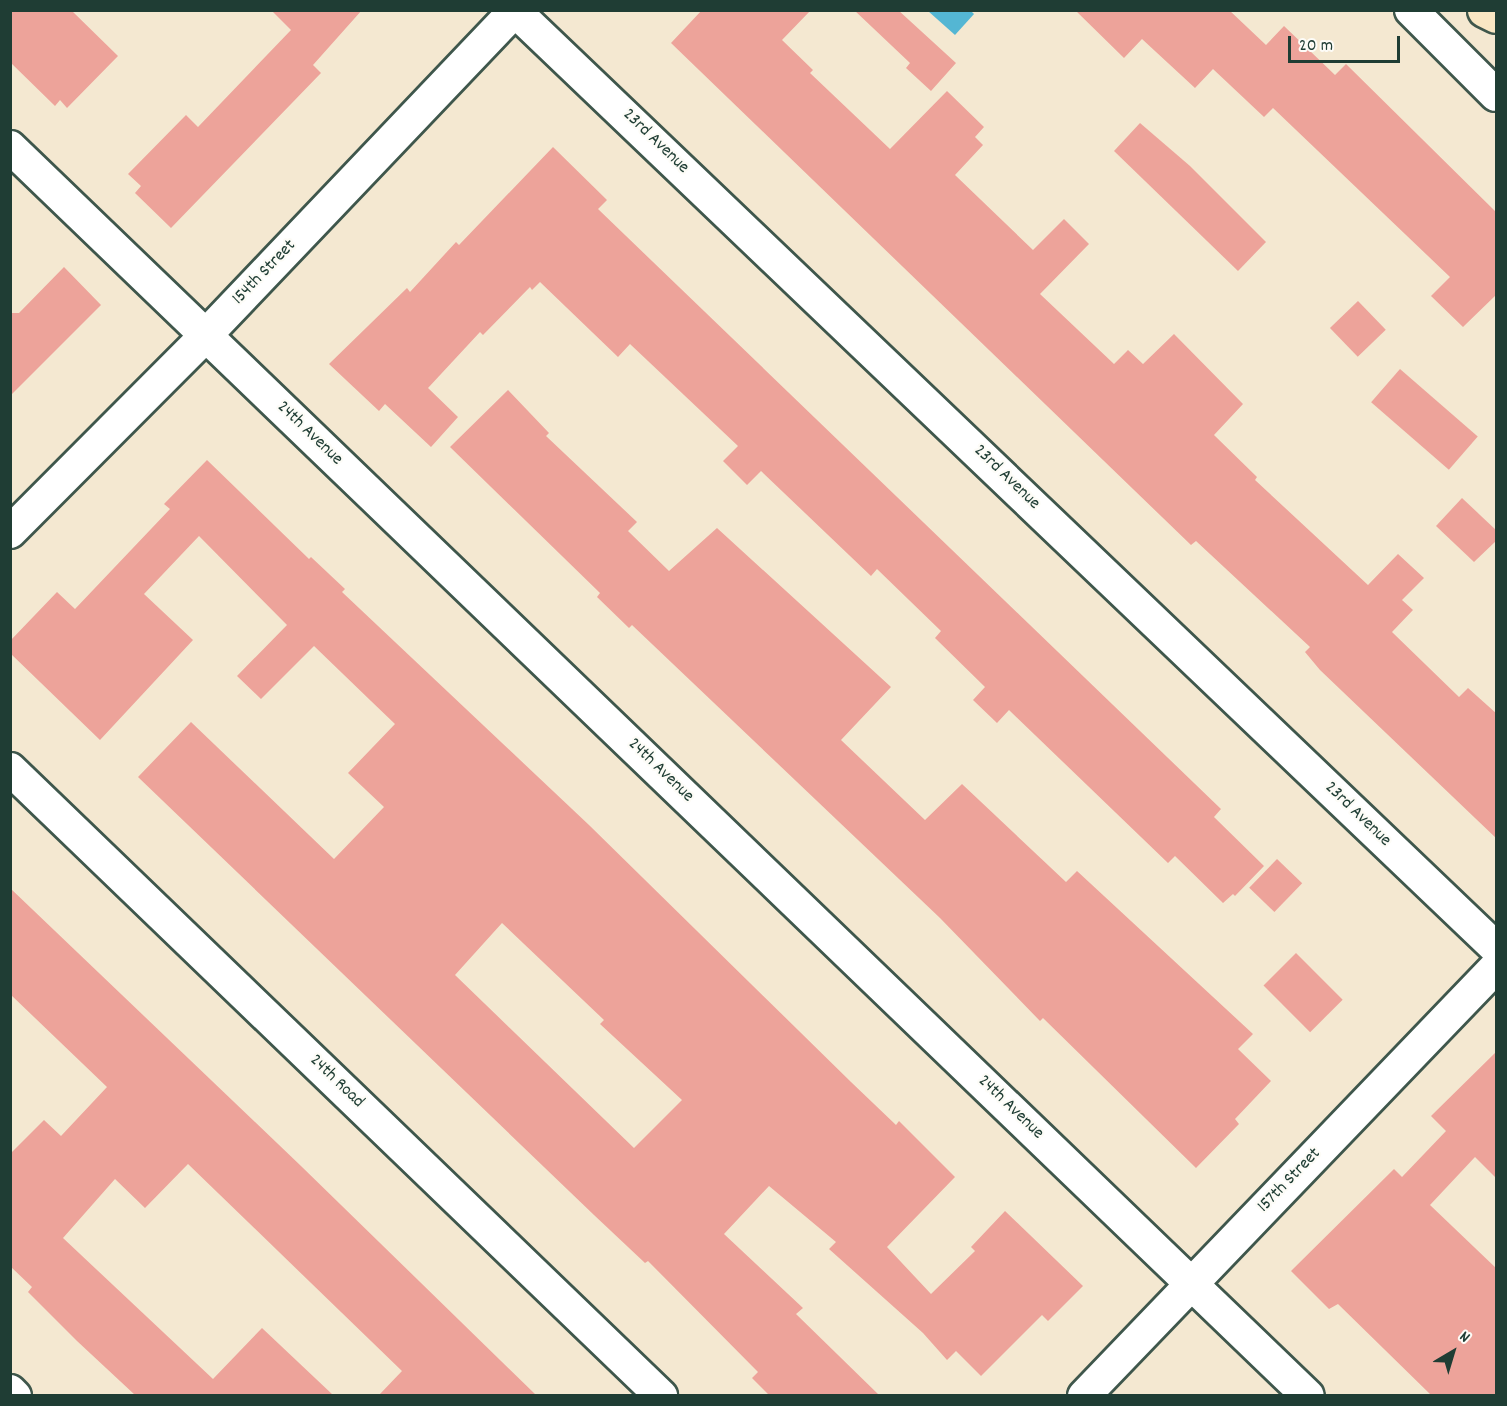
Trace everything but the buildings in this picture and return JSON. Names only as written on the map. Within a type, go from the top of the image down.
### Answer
[{"type":"street","points":[[1411,10],[1497,95]]},
{"type":"street","points":[[1484,10],[1497,16]]},
{"type":"street","name":"154th Street","points":[[10,532],[206,335],[515,11]]},
{"type":"street","name":"23rd Avenue","points":[[515,11],[1497,948]]},
{"type":"street","name":"24th Avenue","points":[[10,147],[1308,1395]]},
{"type":"street","name":"24th Road","points":[[10,769],[661,1395]]},
{"type":"street","name":"157th Street","points":[[1084,1395],[1497,967]]},
{"type":"street","points":[[10,1392],[15,1395]]},
{"type":"water","points":[[928,11],[971,11],[974,14],[955,35]]}]
